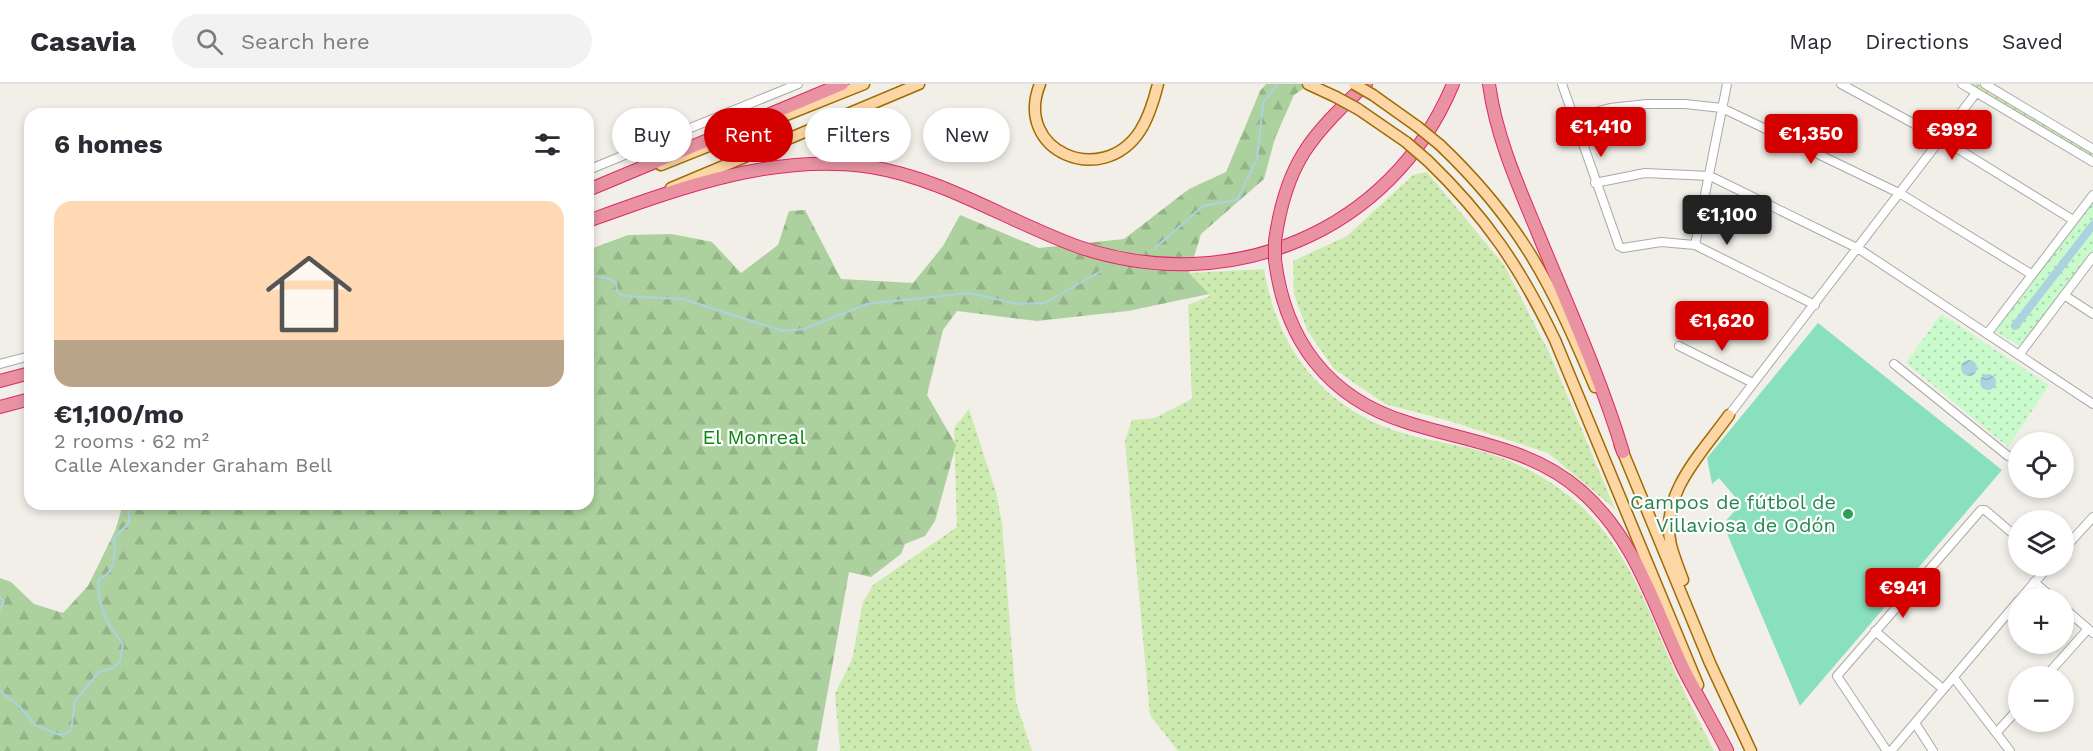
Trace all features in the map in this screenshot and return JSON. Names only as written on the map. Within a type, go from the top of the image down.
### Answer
[{"type":"highway","points":[[594,188],[842,84]]},
{"type":"highway","points":[[1366,84],[1317,132],[1305,148],[1292,172],[1283,197],[1275,241],[1275,261],[1287,317],[1301,343],[1335,384],[1373,410],[1406,422],[1488,443],[1532,459],[1561,476],[1598,507],[1628,548],[1648,586],[1684,670],[1727,751]]},
{"type":"highway","points":[[594,219],[644,201],[759,168],[786,164],[850,165],[896,172],[1079,247],[1121,258],[1181,266],[1228,262],[1288,246],[1334,223],[1360,205],[1411,157],[1431,128],[1453,84]]},
{"type":"highway","points":[[1489,84],[1494,115],[1509,162],[1605,394],[1623,452]]},
{"type":"highway","points":[[0,381],[24,375]]},
{"type":"highway","points":[[0,407],[24,401]]},
{"type":"main road","points":[[609,182],[676,160],[864,84]]},
{"type":"main road","points":[[644,201],[693,177],[919,84]]},
{"type":"main road","points":[[1040,84],[1036,94],[1035,115],[1039,131],[1051,146],[1067,157],[1087,160],[1110,158],[1126,146],[1140,131],[1158,84]]},
{"type":"main road","points":[[1308,84],[1358,109],[1406,142],[1477,211],[1500,241],[1533,294],[1555,340],[1679,642],[1727,751]]},
{"type":"main road","points":[[1354,84],[1373,95],[1440,145],[1491,197],[1534,256],[1560,305],[1710,663],[1751,751]]},
{"type":"main road","points":[[1710,663],[1671,544],[1670,512],[1684,477],[1730,415]]},
{"type":"street","points":[[594,168],[798,84]]},
{"type":"street","points":[[1562,84],[1619,246],[1623,248],[1661,242],[1695,245],[1815,305]]},
{"type":"street","points":[[1695,245],[1727,84]]},
{"type":"street","points":[[1841,84],[1942,139],[2073,220]]},
{"type":"street","points":[[1962,84],[2090,161]]},
{"type":"street","points":[[1986,84],[2093,149]]},
{"type":"street","points":[[1730,415],[1977,93]]},
{"type":"street","points":[[1574,118],[1610,108],[1647,104],[1685,104],[1722,108],[1901,194],[2031,274]]},
{"type":"street","points":[[1595,183],[1645,173],[1710,176],[1859,249],[2093,404]]},
{"type":"street","points":[[1987,333],[2093,195]]},
{"type":"street","points":[[2019,355],[2093,257]]},
{"type":"street","points":[[2064,295],[2093,314]]},
{"type":"street","points":[[1679,346],[1754,383]]},
{"type":"street","points":[[0,364],[24,358]]},
{"type":"street","points":[[1894,364],[2008,456]]},
{"type":"street","points":[[2008,529],[1985,510],[1981,510],[1837,676],[1889,751],[2008,613]]},
{"type":"street","points":[[2074,538],[2093,517]]},
{"type":"street","points":[[2029,588],[2040,576]]},
{"type":"street","points":[[2034,582],[2041,588]]},
{"type":"street","points":[[2056,666],[2091,631],[2074,617]]},
{"type":"street","points":[[1875,631],[1943,689]]},
{"type":"street","points":[[1954,678],[2010,751]]},
{"type":"street","points":[[1997,732],[2008,720]]},
{"type":"street","points":[[1915,723],[1933,751]]},
{"type":"green space","name":"El Monreal","points":[[1266,84],[1310,84],[1294,95],[1275,138],[1264,179],[1201,234],[1189,273],[1209,294],[1128,311],[1037,321],[957,311],[943,330],[927,395],[956,445],[935,521],[925,536],[905,544],[901,554],[871,577],[849,572],[817,751],[0,751],[0,578],[11,582],[34,604],[63,613],[88,586],[115,531],[121,510],[594,510],[594,248],[628,235],[672,234],[712,242],[741,273],[778,245],[789,211],[805,210],[841,279],[913,283],[943,246],[960,215],[1039,248],[1124,239],[1189,189],[1226,172],[1260,91]]},
{"type":"green space","points":[[1969,84],[1978,84],[2093,153],[2093,159]]},
{"type":"green space","points":[[1427,172],[1504,265],[1549,352],[1615,509],[1548,453],[1453,422],[1385,404],[1334,369],[1307,330],[1294,294],[1293,261],[1347,236],[1413,175]]},
{"type":"green space","points":[[2093,202],[2093,251],[2020,346],[1994,331]]},
{"type":"green space","points":[[1264,269],[1278,320],[1289,343],[1319,384],[1338,400],[1360,415],[1395,431],[1473,449],[1517,464],[1556,486],[1598,523],[1613,543],[1638,586],[1678,678],[1714,751],[1178,751],[1150,715],[1125,441],[1132,420],[1155,418],[1192,399],[1188,305],[1210,296],[1189,273]]},
{"type":"green space","points":[[1941,314],[2049,385],[2018,432],[2008,432],[2008,447],[1906,363]]},
{"type":"green space","name":"Campos de fútbol de Villaviosa de Odón","points":[[1818,323],[2002,470],[1800,706],[1723,524],[1741,504],[1719,478],[1712,484],[1707,458]]},
{"type":"green space","points":[[969,409],[996,492],[1002,523],[1016,702],[1032,751],[840,751],[835,694],[852,659],[863,602],[873,585],[957,527],[954,428]]},
{"type":"water","points":[[1969,360],[1977,368],[1969,376],[1961,368]]},
{"type":"water","points":[[1985,374],[1991,374],[1996,382],[1994,388],[1985,390],[1980,385],[1980,379]]},
{"type":"waterway","points":[[1155,248],[1203,206],[1237,200],[1257,159],[1263,103],[1277,84]]},
{"type":"waterway","points":[[2015,326],[2093,225]]},
{"type":"waterway","points":[[594,276],[610,279],[616,283],[617,292],[623,296],[683,299],[783,331],[804,329],[867,304],[969,293],[1018,304],[1045,303],[1101,271]]},
{"type":"waterway","points":[[0,691],[20,707],[35,725],[60,735],[71,731],[75,701],[99,672],[113,668],[120,662],[123,644],[104,615],[98,580],[109,573],[112,568],[114,538],[129,523],[129,510]]},
{"type":"waterway","points":[[0,597],[4,601],[0,610]]},
{"type":"place","name":"Campos de fútbol de Villaviosa de Odón","points":[[1848,514]]}]
